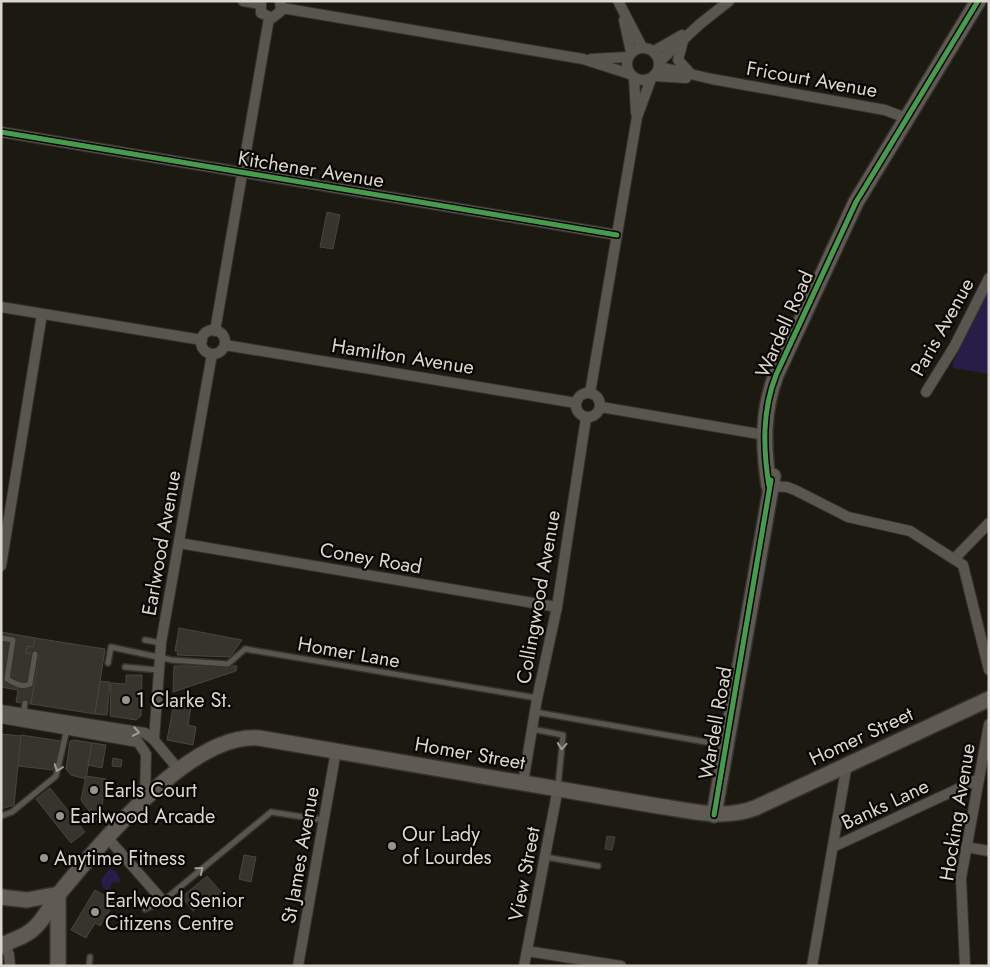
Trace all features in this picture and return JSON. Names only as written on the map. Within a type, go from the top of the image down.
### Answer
[{"type":"main road","name":"Wardell Road","points":[[769,486],[765,415],[770,391],[856,202],[978,1]]},
{"type":"main road","name":"Wardell Road","points":[[714,815],[769,486],[774,472],[773,416],[770,391]]},
{"type":"main road","name":"Homer Street","points":[[3,945],[32,931],[106,836],[144,800],[179,770],[210,750],[234,740],[247,738],[336,751],[714,815],[732,815],[755,808],[989,699]]},
{"type":"main road","points":[[1,897],[27,900],[59,894],[57,911],[58,966]]},
{"type":"street","points":[[242,1],[260,3],[261,13],[269,18],[277,16],[281,5],[583,59],[640,80],[656,71]]},
{"type":"street","points":[[590,393],[636,117],[656,71],[683,40],[729,1]]},
{"type":"street","points":[[619,3],[642,47],[654,51],[700,24]]},
{"type":"street","points":[[619,3],[630,54],[627,66],[632,76],[636,117]]},
{"type":"street","points":[[215,331],[269,18]]},
{"type":"street","points":[[683,40],[678,60],[682,67],[692,74]]},
{"type":"street","points":[[583,59],[630,54],[642,47]]},
{"type":"street","points":[[654,51],[656,71]]},
{"type":"street","name":"Fricourt Avenue","points":[[656,71],[692,74],[712,79]]},
{"type":"street","name":"Fricourt Avenue","points":[[656,71],[712,79],[885,110],[906,118]]},
{"type":"street","name":"Kitchener Avenue","points":[[1,132],[617,235]]},
{"type":"street","name":"Paris Avenue","points":[[926,392],[954,347],[989,278]]},
{"type":"street","points":[[1,307],[202,340]]},
{"type":"street","points":[[1,566],[42,314]]},
{"type":"street","points":[[215,331],[224,337],[225,344],[221,351],[212,354],[205,351],[202,340],[208,332],[215,331]]},
{"type":"street","name":"Hamilton Avenue","points":[[225,344],[576,403]]},
{"type":"street","name":"Earlwood Avenue","points":[[154,740],[161,642],[212,354]]},
{"type":"street","points":[[590,393],[599,399],[601,407],[597,414],[586,418],[579,414],[576,403],[580,396],[590,393]]},
{"type":"street","points":[[601,407],[765,435]]},
{"type":"street","name":"Collingwood Avenue","points":[[523,782],[535,712],[557,607],[586,418]]},
{"type":"street","points":[[769,486],[787,487],[795,490],[848,517],[910,531],[955,558],[963,565],[989,670]]},
{"type":"street","points":[[955,558],[989,524]]},
{"type":"street","name":"Coney Road","points":[[179,543],[557,607]]},
{"type":"street","points":[[1,710],[114,732],[144,733],[154,740],[179,770]]},
{"type":"street","points":[[1,718],[24,713]]},
{"type":"street","name":"Hocking Avenue","points":[[965,966],[961,878],[989,724]]},
{"type":"street","points":[[114,732],[138,742],[145,750],[147,790],[144,800]]},
{"type":"street","name":"St James Avenue","points":[[298,966],[336,751]]},
{"type":"street","points":[[812,966],[847,764]]},
{"type":"street","name":"Banks Lane","points":[[833,847],[979,779]]},
{"type":"street","name":"View Street","points":[[524,966],[558,788]]},
{"type":"street","points":[[106,836],[163,901]]},
{"type":"street","points":[[966,847],[989,851]]},
{"type":"street","points":[[3,945],[10,955],[10,966]]},
{"type":"street","points":[[527,951],[622,966]]},
{"type":"lane","points":[[1,638],[13,640],[7,679],[24,686],[30,684],[35,654]]},
{"type":"lane","points":[[145,640],[161,642]]},
{"type":"lane","points":[[108,663],[111,647],[159,656]]},
{"type":"lane","name":"Homer Lane","points":[[159,656],[172,660],[228,664],[245,649],[538,698]]},
{"type":"lane","points":[[125,667],[158,670]]},
{"type":"lane","points":[[535,712],[726,746]]},
{"type":"lane","points":[[1,816],[12,812],[56,776],[67,724]]},
{"type":"lane","points":[[532,729],[563,735],[558,788]]},
{"type":"lane","points":[[145,909],[163,901],[270,812],[324,820]]},
{"type":"lane","points":[[545,856],[598,866]]},
{"type":"lane","points":[[89,966],[90,957]]},
{"type":"shaded area","points":[[989,285],[989,374],[954,368],[952,365]]},
{"type":"shaded area","points":[[109,869],[116,871],[121,882],[112,883],[111,889],[108,891],[103,888],[101,880]]},
{"type":"building","points":[[327,212],[340,215],[333,249],[320,247]]},
{"type":"building","points":[[179,628],[242,640],[230,657],[177,655],[178,651],[175,651]]},
{"type":"building","points":[[1,632],[35,638],[33,647],[27,646],[26,653],[39,655],[31,704],[16,702],[18,690],[1,687]]},
{"type":"building","points":[[35,638],[105,649],[95,714],[31,704],[39,655],[26,653],[27,646],[33,647]]},
{"type":"building","points":[[174,666],[237,666],[236,671],[173,692]]},
{"type":"building","name":"1 Clarke St.","points":[[126,675],[142,675],[141,716],[136,720],[110,716],[111,683],[126,684]]},
{"type":"building","points":[[100,681],[110,682],[107,715],[95,714]]},
{"type":"building","points":[[175,697],[192,700],[188,725],[196,727],[193,745],[167,740]]},
{"type":"building","points":[[1,734],[21,736],[14,805],[1,809]]},
{"type":"building","points":[[21,735],[61,741],[53,770],[18,766]]},
{"type":"building","points":[[70,741],[92,743],[86,779],[71,775],[66,769]]},
{"type":"building","points":[[92,743],[106,745],[102,768],[88,765]]},
{"type":"building","points":[[113,758],[122,760],[121,767],[112,766]]},
{"type":"building","name":"Earls Court","points":[[86,776],[106,779],[100,819],[97,821],[81,800]]},
{"type":"building","name":"Earlwood Arcade","points":[[50,788],[85,832],[71,843],[36,799]]},
{"type":"building","points":[[607,836],[615,837],[612,850],[605,849]]},
{"type":"building","points":[[244,855],[256,857],[251,882],[239,879]]},
{"type":"building","points":[[207,876],[221,892],[216,896],[214,893],[193,911],[182,897]]},
{"type":"building","name":"Earlwood Senior Citizens Centre","points":[[95,890],[115,902],[100,926],[95,923],[86,938],[71,930]]},
{"type":"cycle path","points":[[769,486],[765,430],[768,402],[776,375],[856,202],[978,1]]},
{"type":"cycle path","points":[[1,132],[617,235]]},
{"type":"cycle path","points":[[714,815],[771,480]]},
{"type":"place","name":"1 Clarke St.","points":[[126,700]]},
{"type":"place","name":"Earls Court","points":[[94,790]]},
{"type":"place","name":"Earlwood Arcade","points":[[60,816]]},
{"type":"place","name":"Our Lady of Lourdes","points":[[392,846]]},
{"type":"place","name":"Anytime Fitness","points":[[44,858]]},
{"type":"place","name":"Earlwood Senior Citizens Centre","points":[[95,912]]}]
